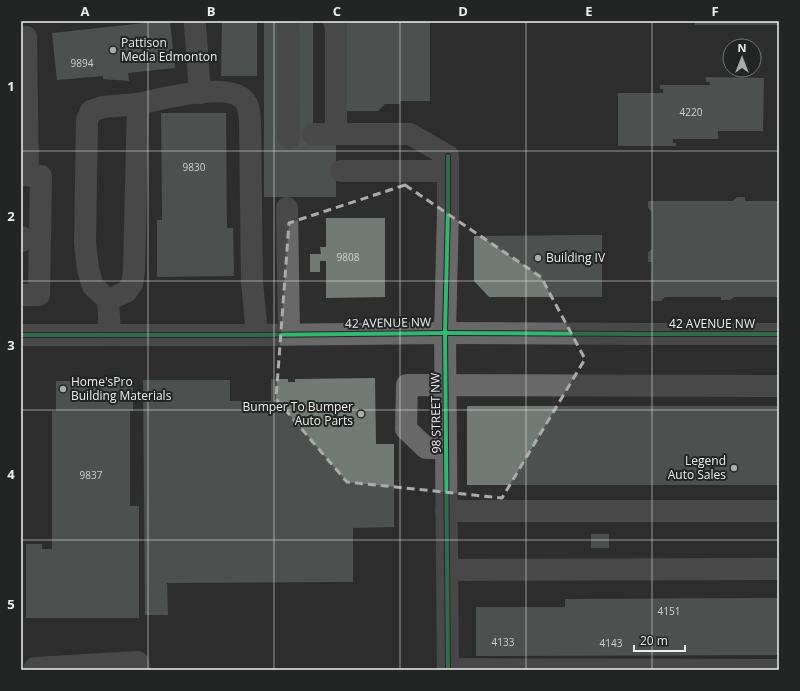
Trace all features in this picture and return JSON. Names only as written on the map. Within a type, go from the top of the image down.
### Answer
[{"type":"street","points":[[288,21],[289,138]]},
{"type":"street","points":[[334,21],[336,28],[336,133]]},
{"type":"street","points":[[195,25],[200,92]]},
{"type":"street","points":[[21,295],[39,294],[41,176],[24,175],[26,37]]},
{"type":"street","points":[[110,335],[108,300],[93,286],[88,269],[85,243],[87,120],[91,111],[103,107],[138,104],[200,92],[222,92],[235,94],[244,99],[249,107],[252,282],[257,335]]},
{"type":"street","points":[[108,300],[126,292],[132,284],[134,270],[138,104]]},
{"type":"street","points":[[313,134],[410,134],[448,163]]},
{"type":"street","points":[[341,171],[448,163]]},
{"type":"street","name":"98 STREET NW","points":[[448,163],[444,333],[448,670]]},
{"type":"street","points":[[287,208],[290,334]]},
{"type":"street","name":"42 AVENUE NW","points":[[21,335],[444,333],[779,334]]},
{"type":"street","points":[[446,448],[426,448],[406,429],[407,385],[779,386]]},
{"type":"street","points":[[446,511],[779,511]]},
{"type":"street","points":[[447,570],[779,569]]},
{"type":"street","points":[[34,670],[36,668],[138,662],[139,670]]},
{"type":"street","points":[[448,670],[779,670]]},
{"type":"highlighted area","points":[[405,185],[541,277],[585,359],[502,498],[347,482],[276,399],[289,223]]},
{"type":"building","name":"Pattison Media Edmonton","points":[[170,21],[175,68],[128,73],[129,81],[103,79],[103,76],[57,80],[52,33]]},
{"type":"building","points":[[222,21],[257,21],[257,76],[221,76]]},
{"type":"building","points":[[264,21],[313,21],[313,144],[336,144],[336,197],[264,197]]},
{"type":"building","points":[[344,21],[430,21],[430,101],[400,101],[400,104],[385,104],[378,111],[344,111]]},
{"type":"building","points":[[695,21],[779,21],[779,25],[695,25]]},
{"type":"building","points":[[706,77],[764,78],[763,131],[718,131],[718,139],[673,139],[673,143],[676,143],[676,146],[618,146],[618,93],[663,93],[663,89],[660,89],[660,85],[710,85],[710,82],[706,82]]},
{"type":"building","points":[[161,113],[226,113],[227,228],[233,228],[234,276],[157,277],[157,220],[162,220]]},
{"type":"building","points":[[737,197],[745,197],[745,201],[779,201],[779,297],[734,297],[730,300],[721,300],[721,297],[665,297],[661,301],[651,301],[652,262],[648,262],[648,252],[652,249],[652,212],[648,208],[648,201],[733,201]]},
{"type":"building","points":[[326,218],[385,218],[385,297],[326,298],[326,261],[320,261],[320,272],[310,272],[310,254],[321,254],[320,247],[326,247]]},
{"type":"building","name":"Building IV","points":[[602,235],[602,297],[489,297],[474,281],[474,236]]},
{"type":"building","points":[[375,378],[376,444],[394,444],[394,527],[353,528],[353,582],[167,583],[168,615],[145,615],[143,380],[230,380],[230,401],[271,401],[271,379],[288,379],[288,382],[295,382],[295,379]]},
{"type":"building","points":[[56,381],[133,381],[133,411],[130,411],[130,506],[139,506],[139,618],[26,618],[26,544],[42,544],[42,549],[52,549],[52,411],[56,411]]},
{"type":"building","points":[[467,406],[779,406],[779,485],[467,485]]},
{"type":"building","points":[[591,534],[609,534],[609,548],[591,548]]},
{"type":"building","points":[[779,598],[779,655],[476,656],[476,607],[565,607],[565,599]]},
{"type":"cycle path","points":[[448,156],[445,333],[448,670]]},
{"type":"cycle path","points":[[21,335],[445,333],[779,334]]},
{"type":"place","name":"Pattison Media Edmonton","points":[[113,50]]},
{"type":"place","name":"Building IV","points":[[538,258]]},
{"type":"place","name":"Home'sPro Building Materials","points":[[63,389]]},
{"type":"place","name":"Bumper To Bumper Auto Parts","points":[[361,414]]},
{"type":"place","name":"Legend Auto Sales","points":[[734,468]]}]
